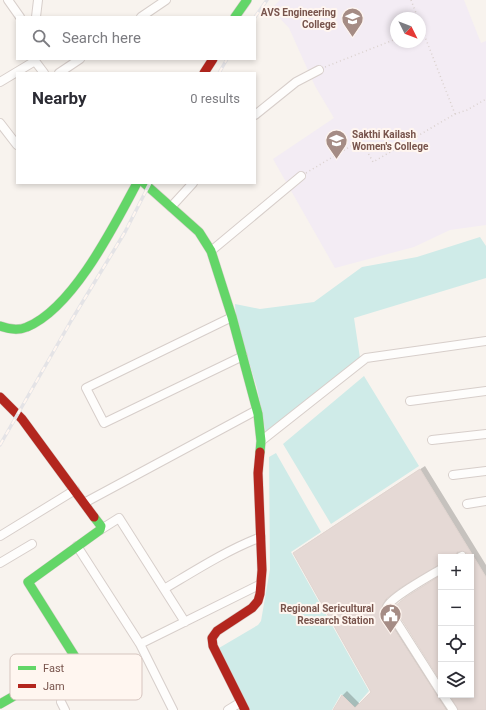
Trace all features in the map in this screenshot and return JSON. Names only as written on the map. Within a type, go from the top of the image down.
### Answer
[{"type":"street","points":[[8,0],[19,16]]},
{"type":"street","points":[[36,16],[38,0]]},
{"type":"street","points":[[143,16],[166,0]]},
{"type":"street","points":[[235,16],[247,0]]},
{"type":"street","points":[[244,16],[255,0]]},
{"type":"street","points":[[0,82],[35,60],[43,72]]},
{"type":"street","points":[[60,72],[78,60]]},
{"type":"street","points":[[198,72],[205,60]]},
{"type":"street","points":[[205,72],[212,60]]},
{"type":"street","points":[[256,114],[296,82],[319,70]]},
{"type":"street","points":[[0,123],[16,144]]},
{"type":"street","points":[[211,251],[301,176]]},
{"type":"street","points":[[0,326],[12,329],[25,328],[39,321],[52,310],[88,267],[124,208],[136,184]]},
{"type":"street","points":[[145,184],[199,232],[211,251],[232,317],[257,410],[261,441],[258,473],[261,537],[260,594],[258,601],[252,608],[217,631],[212,638],[213,646],[243,706],[228,710]]},
{"type":"street","points":[[170,207],[192,184]]},
{"type":"street","points":[[0,332],[15,334],[32,330],[47,319],[52,310]]},
{"type":"street","points":[[232,317],[86,388],[104,423],[243,356]]},
{"type":"street","points":[[261,441],[366,358],[486,341]]},
{"type":"street","points":[[410,401],[486,391]]},
{"type":"street","points":[[0,397],[22,419],[101,526],[100,530]]},
{"type":"street","points":[[84,503],[257,410]]},
{"type":"street","points":[[432,440],[486,434]]},
{"type":"street","points":[[453,475],[486,471]]},
{"type":"street","points":[[0,536],[75,490]]},
{"type":"street","points":[[467,504],[486,501]]},
{"type":"street","points":[[73,654],[28,582],[77,546],[119,518],[185,622]]},
{"type":"street","points":[[164,589],[227,552],[261,537]]},
{"type":"street","points":[[0,562],[32,544]]},
{"type":"street","points":[[77,546],[140,644],[173,710]]},
{"type":"street","points":[[438,570],[396,597],[387,607],[438,687]]},
{"type":"street","points":[[140,644],[261,584]]},
{"type":"street","points":[[0,704],[10,698]]},
{"type":"street","points":[[445,698],[452,710]]},
{"type":"street","points":[[61,702],[65,710]]},
{"type":"path","points":[[411,0],[416,12]]},
{"type":"path","points":[[319,70],[390,41]]},
{"type":"path","points":[[426,41],[456,114]]},
{"type":"path","points":[[301,176],[361,140],[373,162],[456,114],[467,110],[486,99]]},
{"type":"shaded area","points":[[280,0],[464,0],[481,43],[486,41],[486,225],[450,230],[414,247],[335,268],[273,159],[334,118],[315,86],[289,28],[271,9]]},
{"type":"water","points":[[480,237],[486,246],[486,278],[354,318],[360,358],[266,434],[257,388],[236,320],[235,304],[260,309],[314,302],[362,267],[417,257]]},
{"type":"water","points":[[364,376],[419,466],[331,524],[283,444]]},
{"type":"water","points":[[276,453],[321,532],[291,552],[369,691],[355,707],[341,694],[332,710],[248,710],[219,648],[258,625],[261,621],[270,569],[269,457]]},
{"type":"building","name":"Regional Sericultural Research Station","points":[[420,469],[472,554],[467,554],[462,551],[457,552],[456,554],[438,554],[438,566],[400,588],[386,599],[382,606],[382,610],[446,710],[333,710],[342,695],[355,708],[371,692],[293,553]]},
{"type":"building","name":"Regional Sericultural Research Station","points":[[474,557],[486,577],[486,710],[458,710],[452,698],[474,698]]},
{"type":"building","points":[[438,577],[438,677],[394,607],[406,597]]},
{"type":"railway","points":[[256,16],[267,0]]},
{"type":"railway","points":[[220,72],[226,60]]},
{"type":"railway","points":[[0,445],[71,321],[125,232],[149,184]]},
{"type":"traffic: fast","points":[[236,16],[247,0]]},
{"type":"traffic: fast","points":[[0,326],[13,329],[27,327],[44,317],[60,303],[91,264],[117,221],[136,184]]},
{"type":"traffic: fast","points":[[145,184],[199,232],[211,251],[232,317],[258,414],[261,441],[260,452]]},
{"type":"traffic: fast","points":[[73,654],[28,582],[100,530],[101,526],[94,517]]},
{"type":"traffic: fast","points":[[0,704],[10,698]]},
{"type":"traffic: jam","points":[[205,72],[212,60]]},
{"type":"traffic: jam","points":[[0,397],[22,419],[94,517]]},
{"type":"traffic: jam","points":[[245,710],[213,646],[212,638],[217,631],[252,608],[258,601],[260,594],[262,570],[258,473],[260,452]]},
{"type":"place","name":"AVS Engineering College","points":[[352,38]]},
{"type":"place","name":"Sakthi Kailash Women's College","points":[[337,160]]},
{"type":"place","name":"Regional Sericultural Research Station","points":[[390,634]]}]
